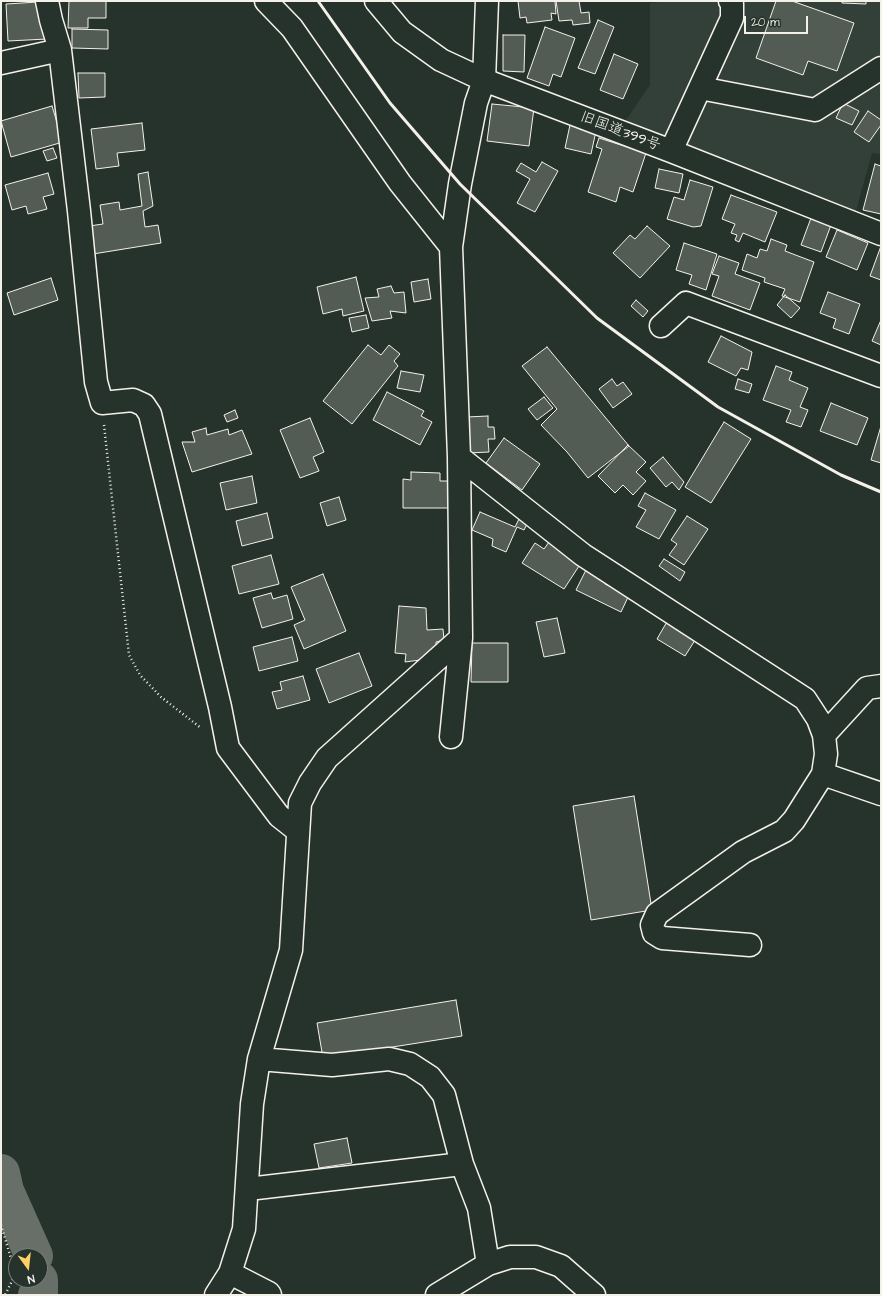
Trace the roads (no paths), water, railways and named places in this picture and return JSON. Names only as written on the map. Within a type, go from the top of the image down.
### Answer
[{"type":"street","points":[[47,1],[50,20],[60,50],[79,212],[96,382],[102,403],[133,400],[144,405],[150,414],[220,707],[228,748],[279,816],[298,831]]},
{"type":"street","points":[[266,1],[292,28],[400,183],[451,247]]},
{"type":"street","name":"旧国道399号","points":[[376,1],[402,32],[441,60],[484,80],[881,234]]},
{"type":"street","points":[[451,737],[461,638],[459,457],[451,247],[470,133],[476,103],[484,80],[487,1]]},
{"type":"street","points":[[670,151],[700,88],[731,10]]},
{"type":"street","points":[[1,63],[60,50]]},
{"type":"street","points":[[700,88],[815,110],[881,68]]},
{"type":"street","points":[[662,326],[686,303],[881,376]]},
{"type":"street","points":[[459,457],[582,555],[805,699],[818,719],[824,735],[826,754],[823,774],[794,820],[784,831],[743,852],[657,914],[652,925],[654,934],[662,938],[750,946]]},
{"type":"street","points":[[216,1295],[230,1273],[244,1229],[248,1189],[252,1104],[260,1059],[291,950],[300,803],[310,783],[327,758],[461,638]]},
{"type":"street","points":[[824,735],[867,688],[881,686]]},
{"type":"street","points":[[823,774],[881,794]]},
{"type":"street","points":[[260,1059],[332,1064],[389,1059],[410,1064],[430,1077],[444,1095],[462,1164],[479,1208],[488,1264]]},
{"type":"street","points":[[248,1189],[462,1164]]},
{"type":"street","points":[[437,1295],[488,1264],[510,1256],[536,1257],[561,1266],[594,1295]]},
{"type":"street","points":[[230,1273],[269,1292],[270,1295]]},
{"type":"waterway","points":[[1,1173],[5,1191],[30,1248]]},
{"type":"waterway","points":[[37,1295],[39,1288]]},
{"type":"railway","points":[[318,1],[390,103],[460,184],[597,318],[718,407],[841,475],[881,492]]}]
